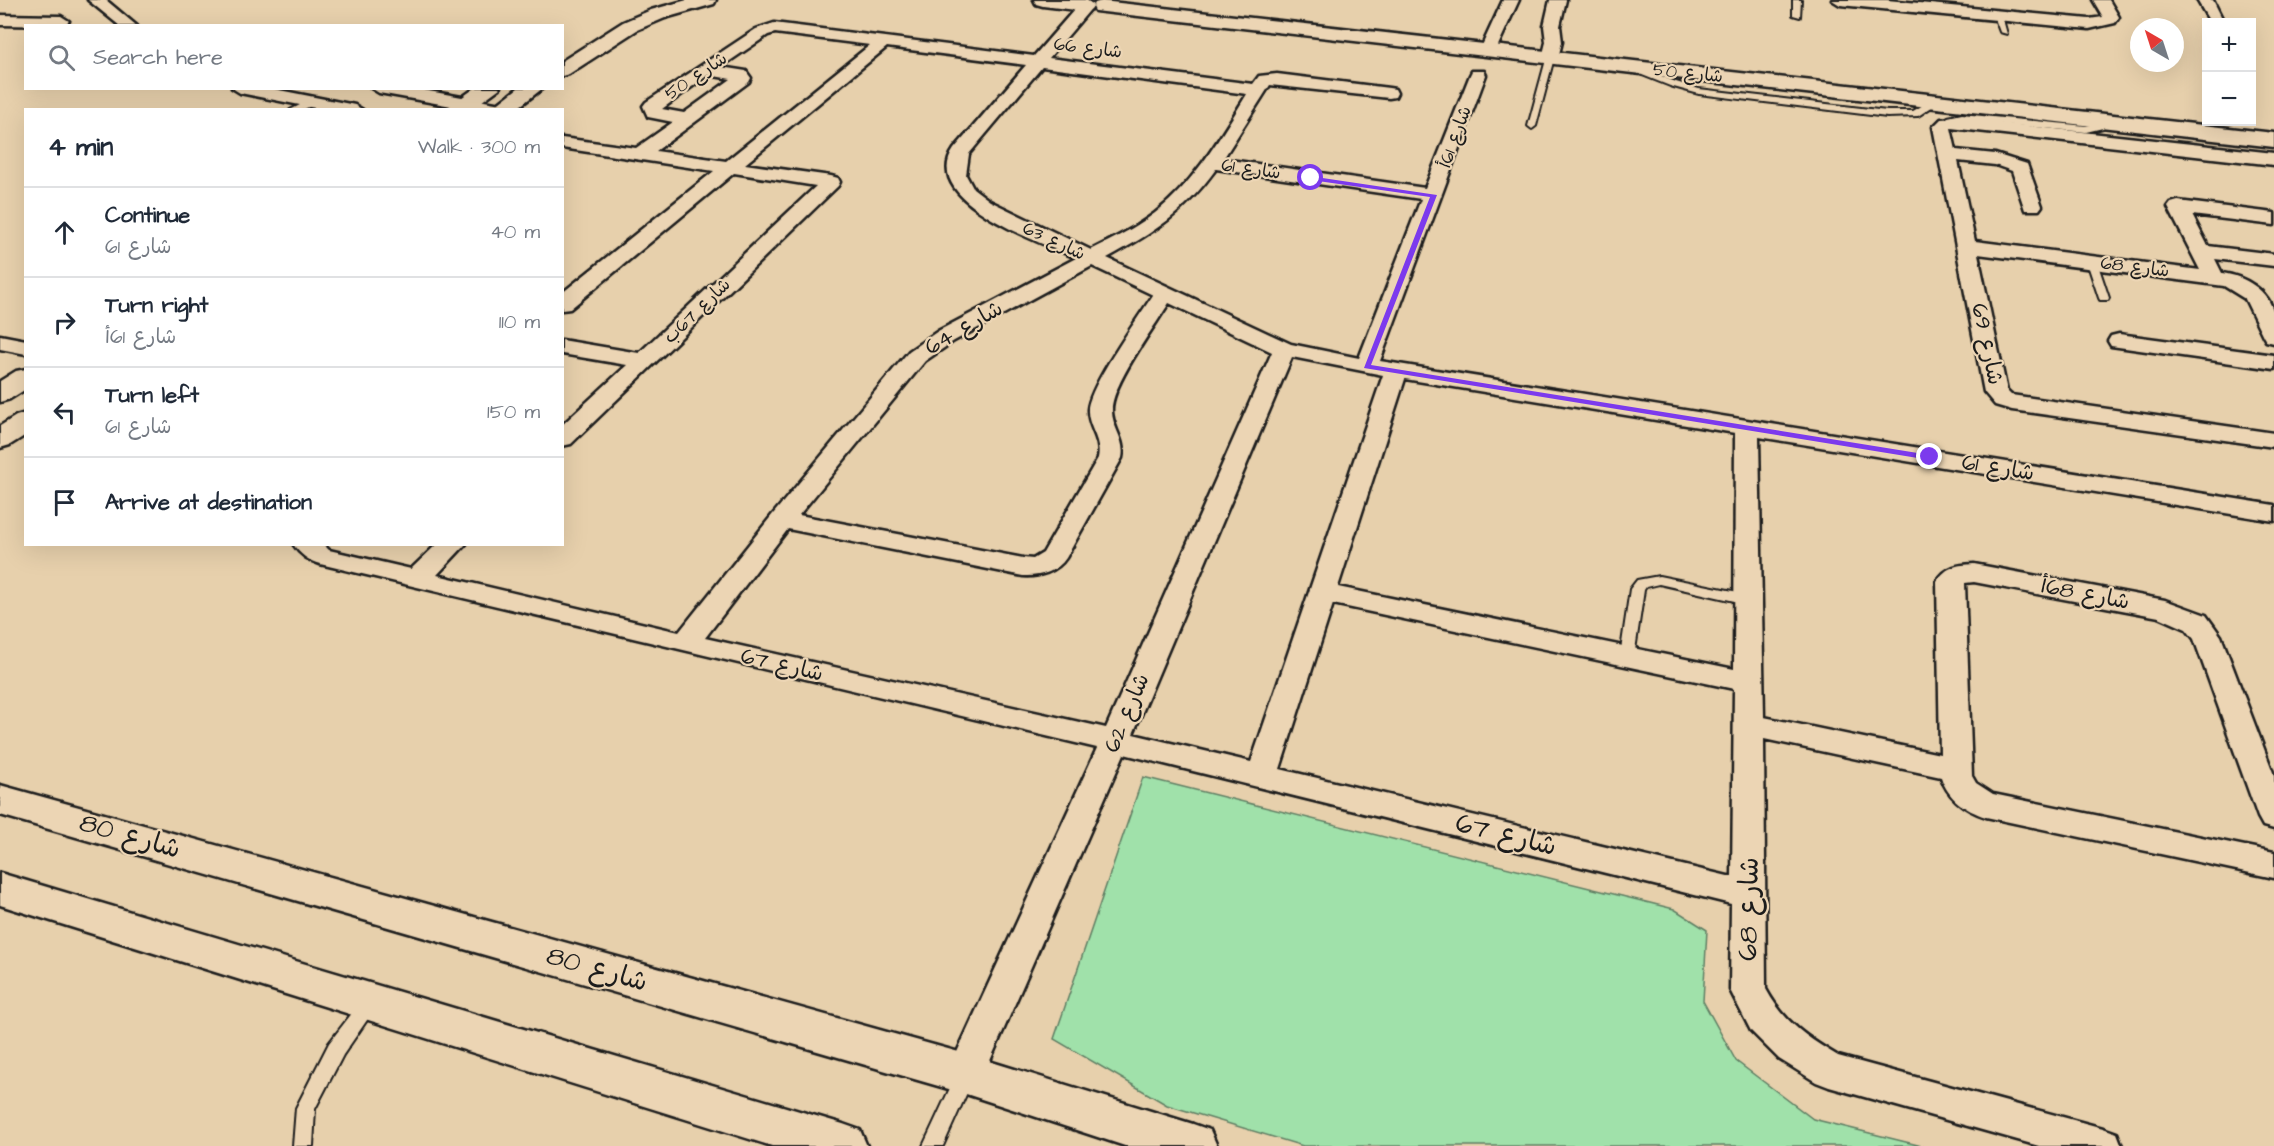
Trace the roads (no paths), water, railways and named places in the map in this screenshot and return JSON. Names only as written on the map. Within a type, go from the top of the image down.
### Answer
[{"type":"street","points":[[96,0],[127,24]]},
{"type":"street","points":[[600,23],[659,0]]},
{"type":"street","points":[[564,68],[630,26],[658,14],[707,0]]},
{"type":"street","name":"شارع 50","points":[[1043,0],[1491,43],[2202,123]]},
{"type":"street","points":[[1087,4],[1115,5],[1124,0]]},
{"type":"street","name":"شارع 50","points":[[1191,0],[1491,43]]},
{"type":"street","points":[[1491,43],[1511,0]]},
{"type":"street","points":[[1552,50],[1552,26],[1558,0]]},
{"type":"street","points":[[1840,0],[2080,24],[2098,24],[2110,20],[2111,17],[2101,0]]},
{"type":"street","points":[[2205,0],[2215,18]]},
{"type":"street","name":"شارع 63","points":[[1087,4],[960,153],[956,163],[956,175],[961,187],[986,208],[1284,349],[1367,366]]},
{"type":"street","points":[[45,7],[65,23]]},
{"type":"street","points":[[0,20],[65,23]]},
{"type":"street","name":"شارع 50","points":[[687,119],[659,116],[654,113],[652,106],[762,32],[778,28]]},
{"type":"street","name":"شارع 66","points":[[778,28],[1258,90]]},
{"type":"street","points":[[564,302],[884,42]]},
{"type":"street","name":"شارع 50","points":[[1552,50],[1630,67],[2104,120],[2202,123]]},
{"type":"street","points":[[640,154],[743,78],[740,75],[705,69]]},
{"type":"street","name":"شارع 61أ","points":[[1367,366],[1478,75]]},
{"type":"street","points":[[1258,90],[1265,80],[1277,79],[1389,93]]},
{"type":"street","points":[[250,90],[344,108]]},
{"type":"street","points":[[388,90],[460,106],[487,108]]},
{"type":"street","points":[[460,106],[487,90]]},
{"type":"street","points":[[502,108],[530,90]]},
{"type":"street","name":"شارع 64","points":[[686,643],[782,520],[917,356],[946,336],[1166,216],[1182,201],[1211,164],[1258,90]]},
{"type":"street","points":[[2256,120],[2274,122]]},
{"type":"street","points":[[1944,124],[1967,124],[2274,159]]},
{"type":"street","name":"شارع 69","points":[[1944,124],[1942,127],[1996,392],[2002,400],[2274,440]]},
{"type":"street","points":[[2207,126],[2219,153]]},
{"type":"street","name":"شارع 50","points":[[2218,126],[2274,140]]},
{"type":"street","points":[[564,143],[728,167]]},
{"type":"street","points":[[1948,154],[2018,166],[2032,206]]},
{"type":"street","name":"شارع 61","points":[[1211,164],[1434,195]]},
{"type":"street","name":"شارع 67ب","points":[[564,438],[831,182],[728,167]]},
{"type":"street","points":[[2213,276],[2178,207],[2274,219]]},
{"type":"street","name":"شارع 68","points":[[1966,246],[2213,276],[2240,285],[2254,294],[2274,336]]},
{"type":"street","points":[[2200,251],[2274,260]]},
{"type":"street","points":[[782,520],[1033,569],[1040,567],[1053,558],[1110,459],[1113,448],[1111,438],[1104,429],[1099,411],[1103,393],[1165,292]]},
{"type":"street","points":[[2119,341],[2274,362]]},
{"type":"street","points":[[0,342],[24,347]]},
{"type":"street","points":[[564,347],[644,361]]},
{"type":"street","name":"شارع 62","points":[[966,1074],[1115,741],[1284,349]]},
{"type":"street","name":"شارع 61","points":[[1367,366],[2274,513]]},
{"type":"street","points":[[1262,776],[1396,371]]},
{"type":"street","points":[[0,393],[24,378]]},
{"type":"street","points":[[0,439],[24,423]]},
{"type":"street","name":"شارع 68","points":[[1747,428],[1750,895],[1748,990],[1764,1020],[1792,1048],[1828,1070],[2103,1146]]},
{"type":"street","name":"شارع 67","points":[[308,546],[320,556],[1115,741],[1750,895]]},
{"type":"street","points":[[417,579],[451,546]]},
{"type":"street","name":"شارع 68أ","points":[[2274,817],[2265,770],[2206,636],[2196,622],[2165,609],[1966,573],[1958,574],[1950,582],[1956,778],[1961,789],[1986,805],[2274,865]]},
{"type":"street","points":[[1322,593],[1749,682]]},
{"type":"street","points":[[1749,725],[1956,769]]},
{"type":"street","name":"شارع 80","points":[[0,800],[966,1074],[1193,1146]]},
{"type":"street","points":[[0,889],[843,1146]]},
{"type":"lane","points":[[1797,0],[1797,15]]},
{"type":"lane","points":[[1998,16],[2004,32]]},
{"type":"lane","points":[[1532,126],[1552,50]]},
{"type":"lane","points":[[298,108],[312,102]]},
{"type":"lane","points":[[1944,124],[1951,119],[1962,117],[2086,129],[2100,126],[2104,120]]},
{"type":"lane","points":[[2092,262],[2104,298]]},
{"type":"lane","points":[[1626,657],[1637,590],[1641,583],[1659,580],[1748,599]]},
{"type":"lane","points":[[303,1146],[306,1108],[336,1048],[370,1002]]},
{"type":"lane","points":[[933,1146],[966,1074]]}]
